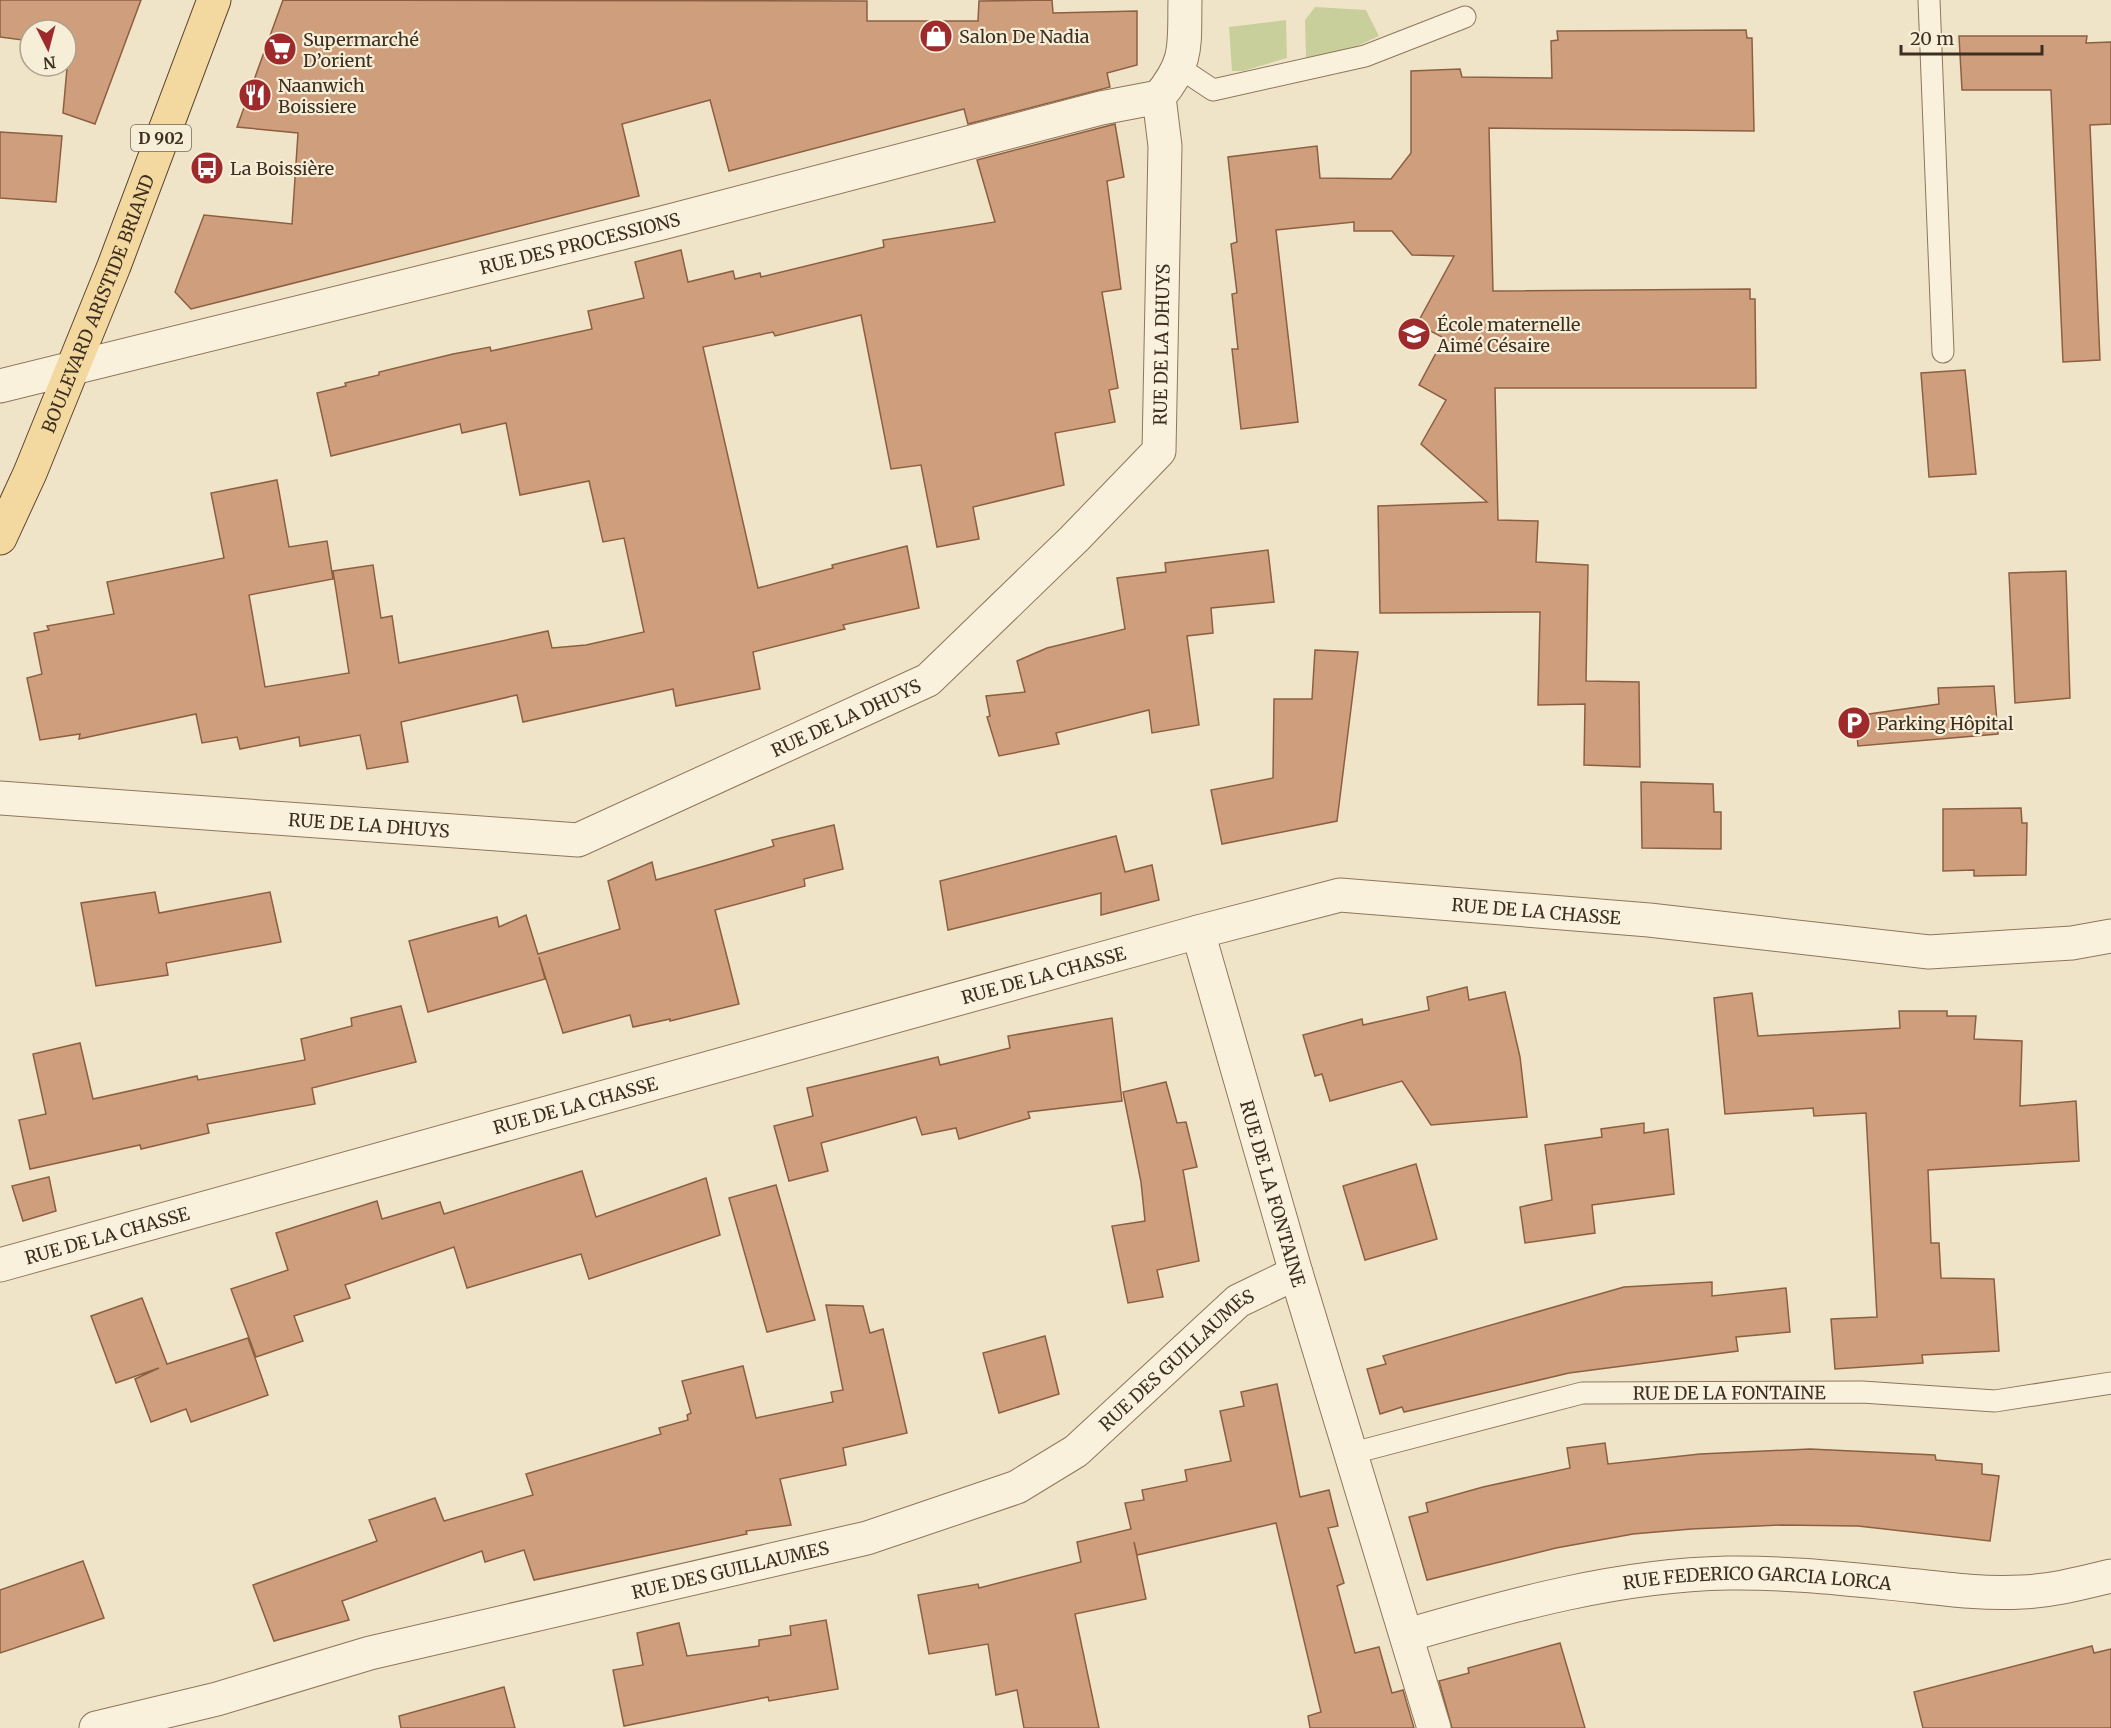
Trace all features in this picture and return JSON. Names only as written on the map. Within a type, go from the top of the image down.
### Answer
[{"type":"main road","name":"BOULEVARD ARISTIDE BRIAND","points":[[0,538],[30,473],[114,266],[214,0]]},
{"type":"street","points":[[1159,97],[1180,68],[1184,51],[1185,0]]},
{"type":"street","name":"RUE DES PROCESSIONS","points":[[0,386],[658,224],[1119,104],[1159,97]]},
{"type":"street","name":"RUE DE LA DHUYS","points":[[0,798],[578,840],[928,680],[1074,539],[1159,452],[1165,146],[1159,97]]},
{"type":"street","name":"RUE DE LA CHASSE","points":[[0,1265],[1198,932],[1340,895],[1649,920],[1929,952],[2072,943],[2111,936]]},
{"type":"street","name":"RUE DE LA FONTAINE","points":[[1198,932],[1296,1273],[1353,1453],[1434,1728]]},
{"type":"street","name":"RUE DES GUILLAUMES","points":[[96,1728],[180,1718],[217,1699],[370,1653],[867,1538],[1017,1487],[1076,1451],[1238,1301],[1296,1273]]},
{"type":"street","name":"RUE FEDERICO GARCIA LORCA","points":[[1408,1635],[1531,1599],[1620,1583],[1727,1573],[1809,1576],[1967,1591],[2022,1592],[2078,1584],[2111,1576]]},
{"type":"lane","points":[[1929,0],[1943,352]]},
{"type":"lane","points":[[1180,68],[1213,90],[1365,56],[1465,17]]},
{"type":"lane","name":"RUE DE LA FONTAINE","points":[[1353,1453],[1582,1393],[1862,1392],[1995,1401],[2111,1383]]},
{"type":"green space","points":[[1315,7],[1366,10],[1379,36],[1353,48],[1306,58],[1305,20]]},
{"type":"green space","points":[[1286,20],[1287,58],[1243,71],[1232,71],[1229,27]]},
{"type":"building","points":[[0,0],[141,0],[95,124],[63,113],[66,78],[78,78],[78,18],[18,18],[18,39],[0,37]]},
{"type":"building","points":[[283,0],[867,1],[867,21],[978,21],[979,1],[1052,0],[1053,13],[1137,11],[1137,65],[1107,73],[1110,87],[968,124],[964,109],[729,171],[710,100],[622,124],[639,196],[191,309],[175,292],[204,215],[292,224],[298,133],[237,127]]},
{"type":"building","points":[[1746,30],[1747,38],[1752,38],[1754,131],[1489,128],[1493,291],[1750,289],[1750,299],[1755,299],[1756,388],[1495,388],[1498,520],[1538,521],[1536,562],[1588,565],[1586,681],[1639,682],[1640,767],[1584,765],[1585,704],[1538,705],[1540,612],[1380,613],[1378,506],[1487,502],[1421,444],[1446,400],[1419,385],[1444,338],[1417,324],[1454,256],[1412,255],[1392,231],[1354,231],[1354,222],[1276,230],[1298,422],[1241,429],[1232,349],[1238,349],[1232,294],[1237,293],[1231,244],[1237,242],[1228,157],[1317,146],[1320,178],[1391,179],[1411,153],[1411,71],[1460,69],[1462,77],[1552,78],[1551,41],[1558,40],[1557,31]]},
{"type":"building","points":[[1959,36],[2087,36],[2086,43],[2111,42],[2111,124],[2090,125],[2100,360],[2063,362],[2051,90],[1962,90]]},
{"type":"building","points":[[1115,124],[1124,177],[1107,181],[1121,289],[1102,292],[1118,388],[1109,390],[1115,422],[1055,433],[1064,485],[973,507],[979,539],[937,547],[921,465],[891,469],[861,315],[775,336],[773,332],[703,347],[758,588],[833,568],[832,565],[907,546],[919,608],[843,625],[845,629],[753,652],[760,689],[676,706],[673,689],[523,722],[517,695],[401,722],[408,762],[367,769],[360,735],[300,746],[299,737],[240,749],[237,737],[202,743],[196,714],[79,739],[80,734],[40,740],[27,678],[42,674],[34,633],[49,630],[47,626],[114,614],[107,582],[224,558],[211,493],[277,480],[289,547],[327,541],[333,579],[249,595],[265,687],[349,673],[333,571],[373,565],[381,618],[392,616],[399,663],[548,631],[552,648],[586,645],[644,632],[624,538],[603,542],[589,481],[520,495],[506,423],[462,433],[460,424],[331,456],[317,393],[379,375],[379,372],[453,354],[490,347],[491,351],[592,329],[588,311],[644,298],[635,262],[681,250],[688,282],[733,271],[735,279],[760,273],[761,277],[884,247],[883,240],[995,222],[977,160]]},
{"type":"building","points":[[0,132],[62,136],[56,202],[0,198]]},
{"type":"building","points":[[1965,370],[1976,474],[1929,477],[1921,373]]},
{"type":"building","points":[[1268,550],[1274,602],[1211,608],[1213,633],[1187,636],[1199,725],[1152,733],[1149,710],[1056,733],[1059,744],[999,756],[987,717],[990,716],[986,696],[1025,692],[1017,661],[1047,648],[1125,629],[1117,578],[1166,572],[1165,563]]},
{"type":"building","points":[[2066,571],[2070,698],[2015,703],[2009,573]]},
{"type":"building","points":[[1315,650],[1358,652],[1337,821],[1222,844],[1211,790],[1273,778],[1274,699],[1312,699]]},
{"type":"building","points":[[1994,686],[1998,734],[1858,746],[1855,716],[1939,704],[1938,688]]},
{"type":"building","points":[[1641,782],[1713,784],[1714,812],[1721,812],[1721,849],[1642,848]]},
{"type":"building","points":[[2021,808],[2022,823],[2027,823],[2026,875],[1974,876],[1974,870],[1943,871],[1943,809]]},
{"type":"building","points":[[834,825],[843,869],[804,879],[805,886],[715,910],[739,1004],[670,1021],[670,1019],[633,1027],[630,1015],[563,1033],[539,957],[545,979],[428,1012],[409,941],[497,917],[499,927],[526,915],[538,954],[620,929],[608,881],[652,862],[656,880],[774,846],[772,840]]},
{"type":"building","points":[[1116,836],[1125,872],[1152,865],[1159,900],[1101,915],[1101,893],[948,930],[940,881]]},
{"type":"building","points":[[155,892],[159,913],[270,892],[281,942],[166,963],[168,975],[96,986],[81,903]]},
{"type":"building","points":[[1467,987],[1469,1000],[1505,992],[1520,1057],[1527,1117],[1431,1125],[1402,1081],[1330,1101],[1322,1074],[1315,1076],[1303,1035],[1362,1019],[1363,1025],[1429,1010],[1427,997]]},
{"type":"building","points":[[1752,993],[1758,1036],[1900,1028],[1899,1011],[1947,1011],[1947,1016],[1976,1016],[1974,1039],[2022,1041],[2020,1106],[2076,1101],[2079,1161],[1928,1170],[1931,1243],[1939,1243],[1941,1278],[1994,1279],[1999,1351],[1922,1355],[1923,1363],[1835,1369],[1831,1319],[1877,1317],[1866,1113],[1814,1116],[1813,1108],[1725,1114],[1714,998]]},
{"type":"building","points":[[401,1006],[416,1062],[312,1088],[315,1104],[207,1124],[209,1133],[141,1149],[140,1145],[30,1169],[19,1120],[46,1114],[33,1054],[80,1043],[93,1099],[197,1076],[198,1080],[305,1060],[301,1039],[352,1026],[351,1018]]},
{"type":"building","points":[[1112,1018],[1122,1101],[1028,1112],[1030,1118],[959,1139],[956,1128],[922,1135],[916,1117],[821,1143],[828,1171],[789,1181],[774,1126],[813,1116],[807,1088],[938,1057],[940,1065],[1010,1048],[1008,1036]]},
{"type":"building","points":[[1166,1082],[1177,1123],[1186,1122],[1197,1167],[1183,1170],[1199,1261],[1157,1270],[1163,1297],[1128,1303],[1112,1226],[1145,1221],[1141,1182],[1123,1092]]},
{"type":"building","points":[[1644,1123],[1644,1133],[1668,1129],[1674,1194],[1592,1205],[1595,1233],[1525,1243],[1520,1207],[1552,1200],[1545,1145],[1602,1137],[1601,1129]]},
{"type":"building","points":[[1416,1164],[1437,1239],[1365,1260],[1343,1186]]},
{"type":"building","points":[[582,1171],[596,1217],[706,1178],[720,1235],[589,1279],[581,1254],[467,1288],[454,1247],[345,1285],[350,1298],[294,1316],[303,1341],[256,1357],[231,1289],[288,1270],[276,1233],[377,1201],[382,1219],[440,1202],[444,1214]]},
{"type":"building","points":[[49,1177],[56,1211],[23,1221],[12,1186]]},
{"type":"building","points":[[776,1185],[815,1320],[767,1332],[729,1198]]},
{"type":"building","points":[[1712,1282],[1712,1296],[1786,1288],[1790,1332],[1736,1337],[1738,1351],[1569,1373],[1404,1412],[1402,1407],[1380,1414],[1367,1369],[1386,1364],[1383,1356],[1624,1287]]},
{"type":"building","points":[[142,1298],[167,1364],[248,1338],[268,1395],[191,1422],[186,1409],[151,1422],[135,1379],[159,1368],[116,1383],[91,1316]]},
{"type":"building","points":[[826,1305],[863,1306],[870,1333],[883,1329],[907,1433],[843,1448],[846,1465],[780,1479],[791,1525],[746,1531],[747,1534],[534,1580],[524,1550],[485,1562],[482,1551],[342,1601],[349,1620],[274,1641],[253,1585],[377,1541],[369,1520],[435,1498],[444,1521],[533,1495],[526,1474],[661,1434],[659,1428],[688,1420],[687,1415],[691,1413],[682,1381],[743,1366],[756,1418],[833,1402],[831,1392],[843,1390]]},
{"type":"building","points":[[1045,1336],[1059,1394],[999,1413],[983,1353]]},
{"type":"building","points":[[1277,1384],[1300,1497],[1329,1490],[1338,1526],[1328,1528],[1344,1583],[1337,1586],[1355,1653],[1379,1647],[1392,1693],[1403,1690],[1414,1728],[1310,1728],[1308,1716],[1321,1712],[1276,1523],[1137,1555],[1134,1542],[1146,1599],[1075,1614],[1099,1728],[1024,1728],[1017,1690],[996,1695],[988,1644],[929,1654],[918,1595],[978,1584],[979,1588],[1081,1562],[1077,1542],[1131,1529],[1125,1503],[1144,1500],[1142,1490],[1187,1481],[1185,1470],[1231,1461],[1220,1411],[1244,1406],[1241,1392]]},
{"type":"building","points":[[1605,1443],[1608,1464],[1700,1454],[1810,1449],[1935,1455],[1936,1460],[1982,1464],[1982,1474],[1999,1476],[1990,1541],[1858,1526],[1781,1525],[1691,1529],[1633,1534],[1556,1548],[1427,1580],[1409,1517],[1428,1512],[1426,1503],[1483,1487],[1570,1468],[1567,1448]]},
{"type":"building","points":[[83,1561],[104,1618],[0,1653],[0,1590]]},
{"type":"building","points":[[826,1620],[838,1689],[769,1701],[768,1697],[624,1726],[613,1670],[643,1665],[637,1633],[679,1623],[687,1656],[759,1646],[759,1640],[791,1635],[790,1626]]},
{"type":"building","points":[[1560,1643],[1585,1728],[1452,1728],[1439,1681],[1469,1673],[1468,1668]]},
{"type":"building","points":[[2092,1646],[2094,1653],[2111,1649],[2111,1728],[1923,1728],[1914,1692]]},
{"type":"building","points":[[504,1687],[515,1728],[401,1728],[399,1716]]},
{"type":"place","name":"Salon De Nadia","points":[[936,36]]},
{"type":"place","name":"Supermarché D’orient","points":[[280,49]]},
{"type":"place","name":"Naanwich Boissiere","points":[[255,95]]},
{"type":"place","name":"La Boissière","points":[[207,168]]},
{"type":"place","name":"École maternelle Aimé Césaire","points":[[1414,334]]},
{"type":"place","name":"Parking Hôpital","points":[[1854,723]]}]
